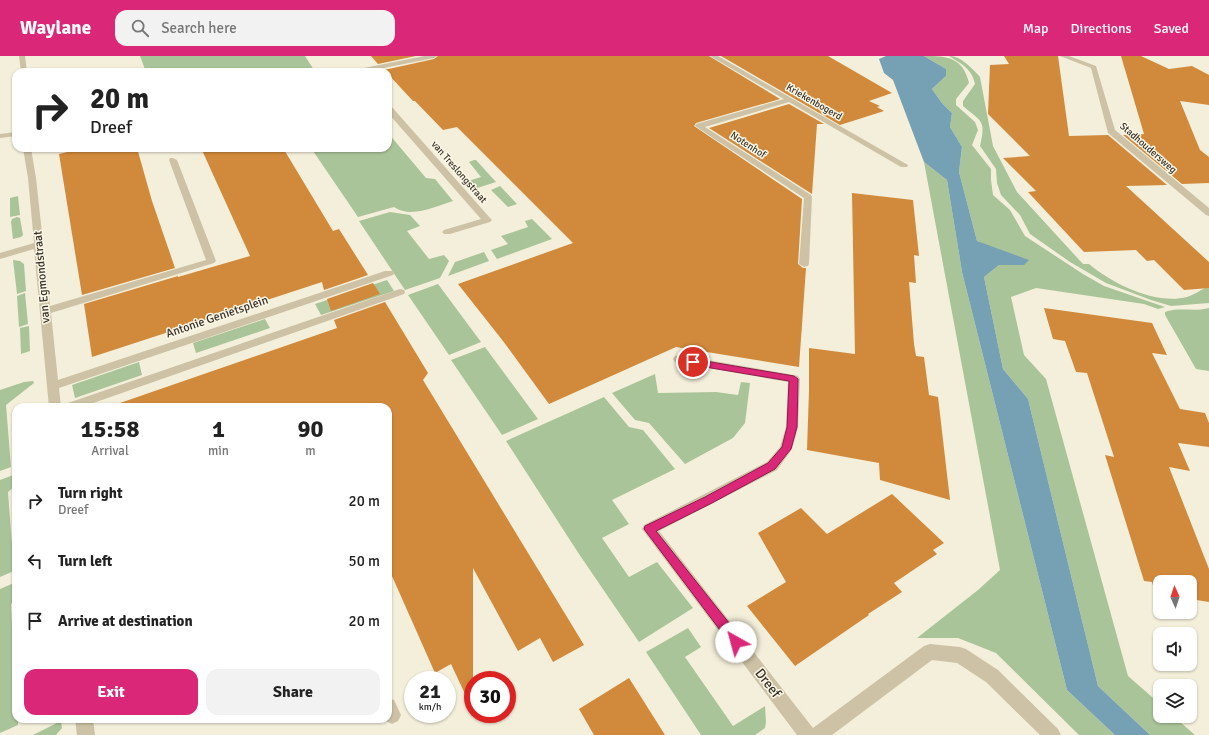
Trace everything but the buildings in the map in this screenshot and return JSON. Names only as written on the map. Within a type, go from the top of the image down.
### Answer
[{"type":"street","points":[[22,56],[24,68]]},
{"type":"street","points":[[369,68],[399,59],[434,56]]},
{"type":"street","name":"Kriekenbogerd","points":[[713,56],[904,165]]},
{"type":"street","name":"Stadhoudersweg","points":[[1063,56],[1094,68],[1111,131],[1209,213]]},
{"type":"street","name":"Notenhof","points":[[789,100],[699,126],[808,197],[804,264]]},
{"type":"street","name":"van Treslongstraat","points":[[392,113],[487,220],[447,232]]},
{"type":"street","points":[[0,136],[12,134]]},
{"type":"street","name":"van Egmondstraat","points":[[28,152],[32,178],[54,403]]},
{"type":"street","points":[[45,311],[211,261],[173,160]]},
{"type":"street","points":[[0,256],[39,245]]},
{"type":"street","name":"Antonie Genietsplein","points":[[52,386],[389,273]]},
{"type":"street","points":[[81,403],[400,292]]},
{"type":"street","name":"Dreef","points":[[679,359],[794,379],[792,427],[786,449],[772,466],[649,529],[808,735]]},
{"type":"street","points":[[818,735],[930,652],[960,655],[992,676],[1052,735]]},
{"type":"street","points":[[84,723],[86,735]]},
{"type":"green space","points":[[140,56],[305,56],[313,68],[144,68]]},
{"type":"green space","points":[[924,56],[947,58],[958,63],[963,68],[969,83],[956,99],[956,105],[975,122],[978,130],[972,145],[991,169],[993,195],[1010,210],[1025,236],[1104,286],[1165,307],[1158,309],[1144,304],[1036,288],[1011,297],[1024,355],[1046,379],[1128,676],[1153,698],[1153,723],[1181,723],[1195,735],[1150,735],[1098,686],[1028,399],[1003,369],[984,277],[999,265],[1023,265],[977,241],[959,172],[962,147],[950,127],[952,113],[942,103],[932,89],[946,76],[946,69]]},
{"type":"green space","points":[[949,56],[962,60],[980,77],[993,146],[1017,192],[1083,264],[1089,264],[1110,279],[1135,291],[1162,298],[1175,299],[1187,297],[1209,286],[1209,303],[1171,306],[1106,283],[1070,262],[1030,234],[1020,215],[1001,195],[997,183],[996,169],[980,146],[983,131],[981,122],[975,115],[963,106],[963,101],[975,84],[972,74],[966,67]]},
{"type":"green space","points":[[392,138],[426,178],[435,179],[453,201],[416,212],[408,212],[394,207],[358,217],[314,152],[392,152]]},
{"type":"green space","points":[[476,160],[496,182],[471,190],[465,182],[481,177],[469,162]]},
{"type":"green space","points":[[924,162],[947,180],[962,272],[1067,690],[1115,735],[1079,735],[996,653],[958,638],[917,638],[978,590],[1000,570]]},
{"type":"green space","points":[[500,186],[517,204],[508,207],[491,190]]},
{"type":"green space","points":[[18,196],[20,215],[10,217],[10,198]]},
{"type":"green space","points":[[390,212],[410,215],[420,226],[407,231],[429,259],[444,255],[449,261],[440,278],[405,290],[359,221]]},
{"type":"green space","points":[[17,217],[20,218],[23,235],[13,239],[11,222],[12,219]]},
{"type":"green space","points":[[532,219],[552,239],[497,259],[491,250],[508,244],[501,236],[528,227],[525,221]]},
{"type":"green space","points":[[484,252],[489,261],[448,276],[455,262]]},
{"type":"green space","points":[[13,260],[20,261],[24,264],[26,291],[17,294]]},
{"type":"green space","points":[[387,280],[394,291],[321,315],[315,304]]},
{"type":"green space","points":[[438,284],[481,342],[449,355],[408,295]]},
{"type":"green space","points":[[25,293],[28,324],[19,327],[17,296]]},
{"type":"green space","points":[[1209,308],[1209,371],[1196,369],[1165,315],[1165,312]]},
{"type":"green space","points":[[265,319],[270,328],[196,353],[193,343]]},
{"type":"green space","points":[[29,326],[30,351],[21,354],[20,328]]},
{"type":"green space","points":[[485,347],[538,419],[502,435],[451,360]]},
{"type":"green space","points":[[139,362],[142,375],[75,398],[72,385]]},
{"type":"green space","points":[[655,374],[658,393],[716,392],[738,395],[741,382],[750,383],[745,423],[733,438],[685,464],[649,423],[635,420],[612,393]]},
{"type":"green space","points":[[33,381],[34,383],[6,405],[11,467],[0,471],[0,390],[24,382]]},
{"type":"green space","points":[[604,397],[629,427],[643,430],[675,469],[612,500],[629,524],[602,538],[629,577],[657,562],[693,608],[639,642],[579,554],[506,441]]},
{"type":"green space","points":[[12,476],[12,488],[8,492],[12,545],[12,572],[0,577],[0,480]]},
{"type":"green space","points":[[12,584],[12,723],[18,723],[18,725],[0,733],[0,589]]},
{"type":"green space","points":[[688,628],[701,647],[685,657],[733,726],[765,706],[765,728],[755,735],[701,735],[646,652]]},
{"type":"green space","points":[[57,723],[61,723],[62,728],[56,735],[33,735]]},
{"type":"water","points":[[886,56],[924,56],[946,69],[946,76],[932,89],[942,103],[952,113],[950,127],[962,147],[959,172],[977,241],[1029,260],[1024,265],[999,265],[984,277],[1003,369],[1028,399],[1098,686],[1150,735],[1115,735],[1067,690],[962,272],[947,180],[924,162],[893,80],[884,73],[879,59]]},
{"type":"route","points":[[693,362],[794,379],[792,427],[786,449],[772,466],[649,529],[736,642]]}]
